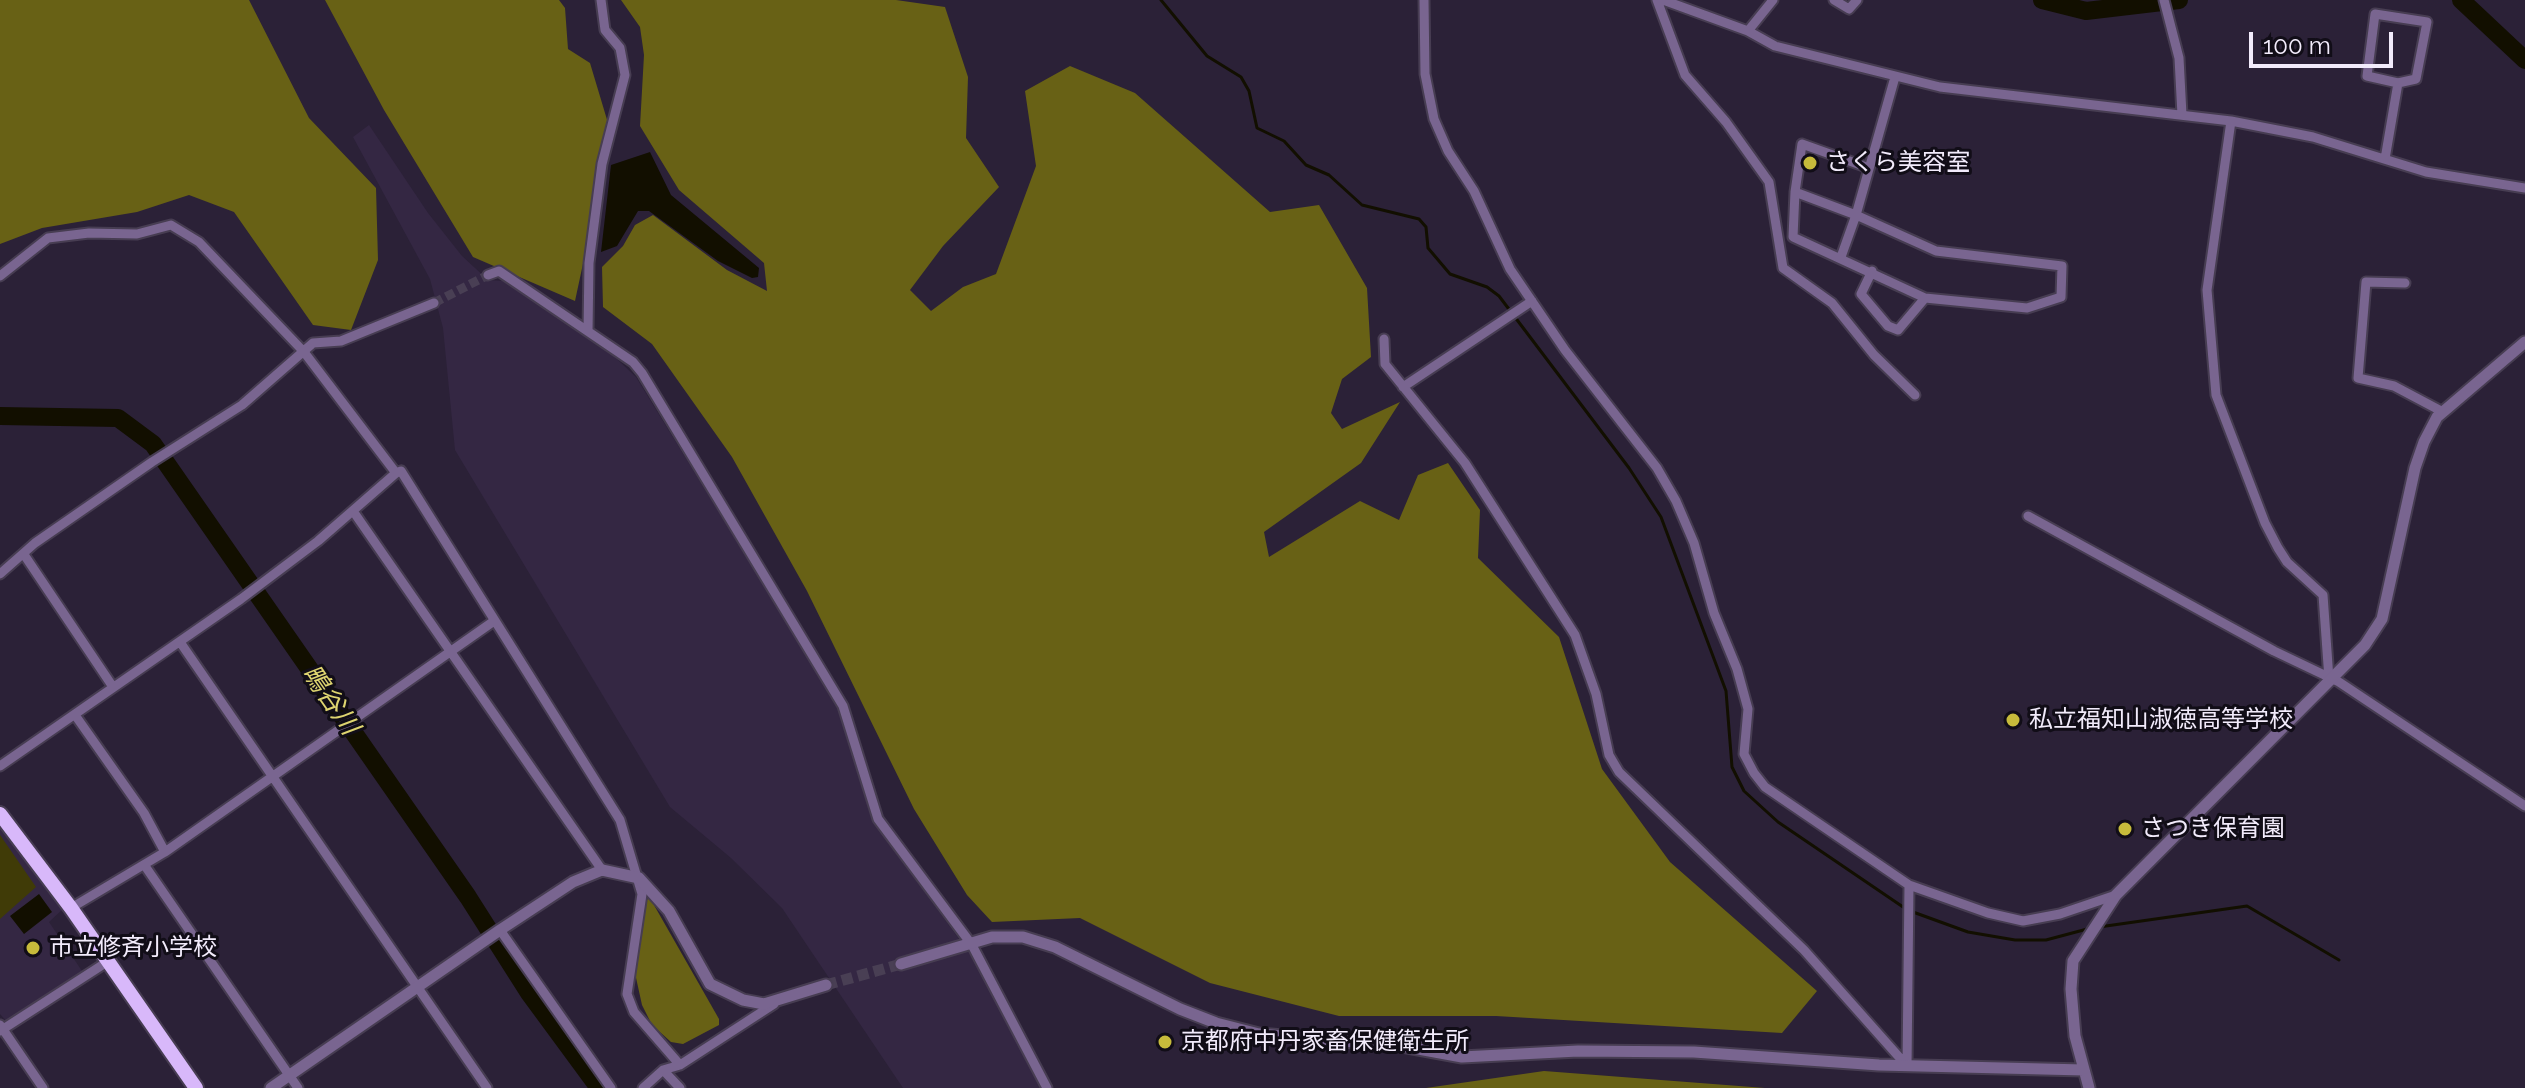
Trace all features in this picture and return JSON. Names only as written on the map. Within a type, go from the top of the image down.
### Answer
[{"type":"highway","points":[[0,814],[71,908],[196,1088]]},
{"type":"street","points":[[588,331],[589,263],[602,164],[625,75],[620,48],[605,30],[601,0]]},
{"type":"street","points":[[1424,0],[1425,74],[1434,119],[1448,151],[1474,191],[1510,269],[1657,468],[1676,501],[1737,669],[1748,709],[1744,754],[1754,773],[1765,787],[1909,885],[1988,913],[2023,921],[2060,914],[2116,895]]},
{"type":"street","points":[[1657,0],[1685,75],[1726,122],[1769,182],[1783,268],[1832,303],[1874,355],[1915,395]]},
{"type":"street","points":[[1663,0],[1748,31],[1775,46],[1940,87],[2231,121],[2313,137],[2426,172],[2525,188]]},
{"type":"street","points":[[1748,31],[1773,0]]},
{"type":"street","points":[[1834,0],[1849,9],[1857,0]]},
{"type":"street","points":[[2164,0],[2179,58],[2182,115]]},
{"type":"street","points":[[2375,14],[2427,22],[2416,79],[2398,83],[2367,76],[2375,14]]},
{"type":"street","points":[[1841,257],[1895,77]]},
{"type":"street","points":[[2385,159],[2398,83]]},
{"type":"street","points":[[2231,121],[2207,290],[2216,395],[2265,523],[2278,548],[2287,562],[2323,595],[2329,679]]},
{"type":"street","points":[[1795,192],[1936,251],[2062,266],[2061,297],[2027,308],[1925,298],[1793,237],[1795,192],[1802,144],[1869,168]]},
{"type":"street","points":[[0,276],[48,238],[137,234],[171,225],[199,242],[304,352],[396,473]]},
{"type":"street","points":[[488,275],[499,271],[633,362],[642,373],[843,706],[878,819],[972,945],[1047,1088]]},
{"type":"street","points":[[1872,271],[1861,294],[1888,326],[1898,330],[1925,298]]},
{"type":"street","points":[[2405,283],[2366,282],[2358,378],[2394,386],[2443,412]]},
{"type":"street","points":[[1403,387],[1532,301]]},
{"type":"street","points":[[0,574],[25,556],[35,543],[154,460],[242,405],[313,343],[341,341],[434,303]]},
{"type":"street","points":[[1384,339],[1385,364],[1465,463],[1575,635],[1596,694],[1609,755],[1619,772],[1804,950],[1907,1066]]},
{"type":"street","points":[[2089,1088],[2075,1036],[2071,989],[2073,961],[2116,895],[2365,645],[2382,619],[2415,468],[2424,442],[2443,412],[2525,342]]},
{"type":"street","points":[[0,766],[307,550],[401,471],[620,820],[631,865],[669,911],[710,984],[743,1000],[764,1004],[826,985]]},
{"type":"street","points":[[353,511],[602,870]]},
{"type":"street","points":[[2028,516],[2329,679],[2525,806]]},
{"type":"street","points":[[25,556],[113,687]]},
{"type":"street","points":[[71,908],[145,866],[494,621]]},
{"type":"street","points":[[180,642],[487,1088]]},
{"type":"street","points":[[75,715],[144,813],[165,852]]},
{"type":"street","points":[[145,866],[298,1088]]},
{"type":"street","points":[[271,1088],[573,882],[602,870],[625,872],[639,878]]},
{"type":"street","points":[[639,878],[642,894],[640,923],[631,956],[627,994],[634,1012],[680,1065]]},
{"type":"street","points":[[1907,1066],[1909,885]]},
{"type":"street","points":[[500,930],[611,1088]]},
{"type":"street","points":[[901,964],[992,937],[1023,937],[1055,947],[1180,1009],[1259,1034],[1402,1046],[1462,1057],[1578,1051],[1694,1052],[1907,1066],[2084,1070]]},
{"type":"street","points":[[43,1088],[1,1028],[107,962]]},
{"type":"street","points":[[643,1088],[663,1070],[680,1065],[738,1025],[785,999]]},
{"type":"street","points":[[663,1070],[680,1088]]},
{"type":"shaded area","points":[[0,0],[249,0],[309,118],[376,188],[378,260],[351,330],[313,325],[234,212],[189,195],[137,212],[42,228],[0,244]]},
{"type":"shaded area","points":[[325,0],[559,0],[565,8],[568,49],[590,63],[611,133],[575,301],[473,257],[384,110]]},
{"type":"shaded area","points":[[621,0],[896,0],[945,7],[968,77],[966,138],[999,187],[943,246],[910,290],[931,311],[963,287],[996,274],[1036,166],[1025,91],[1070,66],[1135,93],[1270,212],[1319,205],[1367,288],[1371,357],[1342,379],[1331,413],[1342,429],[1400,402],[1361,463],[1264,532],[1269,557],[1360,501],[1399,520],[1418,475],[1448,463],[1480,510],[1478,558],[1559,637],[1602,769],[1670,862],[1817,991],[1782,1033],[1496,1016],[1339,1016],[1210,983],[1080,918],[992,922],[967,895],[914,809],[807,591],[732,457],[652,344],[603,307],[602,267],[623,246],[635,225],[653,215],[727,270],[767,291],[764,263],[679,190],[640,126],[644,55],[640,27]]},
{"type":"shaded area","points":[[369,125],[428,213],[462,256],[488,280],[504,281],[604,347],[636,377],[839,708],[872,820],[970,954],[1043,1088],[903,1088],[782,908],[731,858],[670,807],[455,450],[443,328],[430,279],[353,137]]},
{"type":"shaded area","points":[[650,152],[671,195],[759,268],[758,277],[752,278],[718,261],[649,211],[638,211],[617,246],[601,252],[611,165]]},
{"type":"shaded area","name":"市立修斉小学校","points":[[0,823],[64,908],[49,922],[84,974],[7,1022],[0,1014]]},
{"type":"shaded area","points":[[0,835],[36,887],[0,919]]},
{"type":"shaded area","points":[[39,894],[52,912],[24,934],[10,916]]},
{"type":"shaded area","points":[[650,898],[719,1019],[719,1025],[683,1044],[671,1042],[652,1025],[642,1005],[633,964],[646,900]]},
{"type":"shaded area","points":[[1544,1071],[1765,1088],[1426,1088]]},
{"type":"waterway","points":[[1161,0],[1207,56],[1241,77],[1249,91],[1257,128],[1284,141],[1306,165],[1329,175],[1362,205],[1419,219],[1426,227],[1428,248],[1450,274],[1487,287],[1499,296],[1629,468],[1661,517],[1726,691],[1732,767],[1744,791],[1778,822],[1906,909]]},
{"type":"waterway","points":[[2042,0],[2086,11],[2179,0]]},
{"type":"waterway","points":[[2461,0],[2525,60]]},
{"type":"waterway","name":"鴫谷川","points":[[0,416],[118,418],[153,444],[468,897],[529,993],[599,1088]]},
{"type":"waterway","points":[[2099,927],[2247,906],[2339,960]]},
{"type":"waterway","points":[[1913,912],[1968,932],[2015,940],[2046,940],[2091,928]]},
{"type":"tunnel","points":[[434,303],[488,275]]},
{"type":"tunnel","points":[[826,985],[901,964]]},
{"type":"place","name":"さくら美容室","points":[[1810,163]]},
{"type":"place","name":"私立福知山淑徳高等学校","points":[[2013,720]]},
{"type":"place","name":"さつき保育園","points":[[2125,829]]},
{"type":"place","name":"市立修斉小学校","points":[[33,948]]},
{"type":"place","name":"京都府中丹家畜保健衛生所","points":[[1165,1042]]}]
